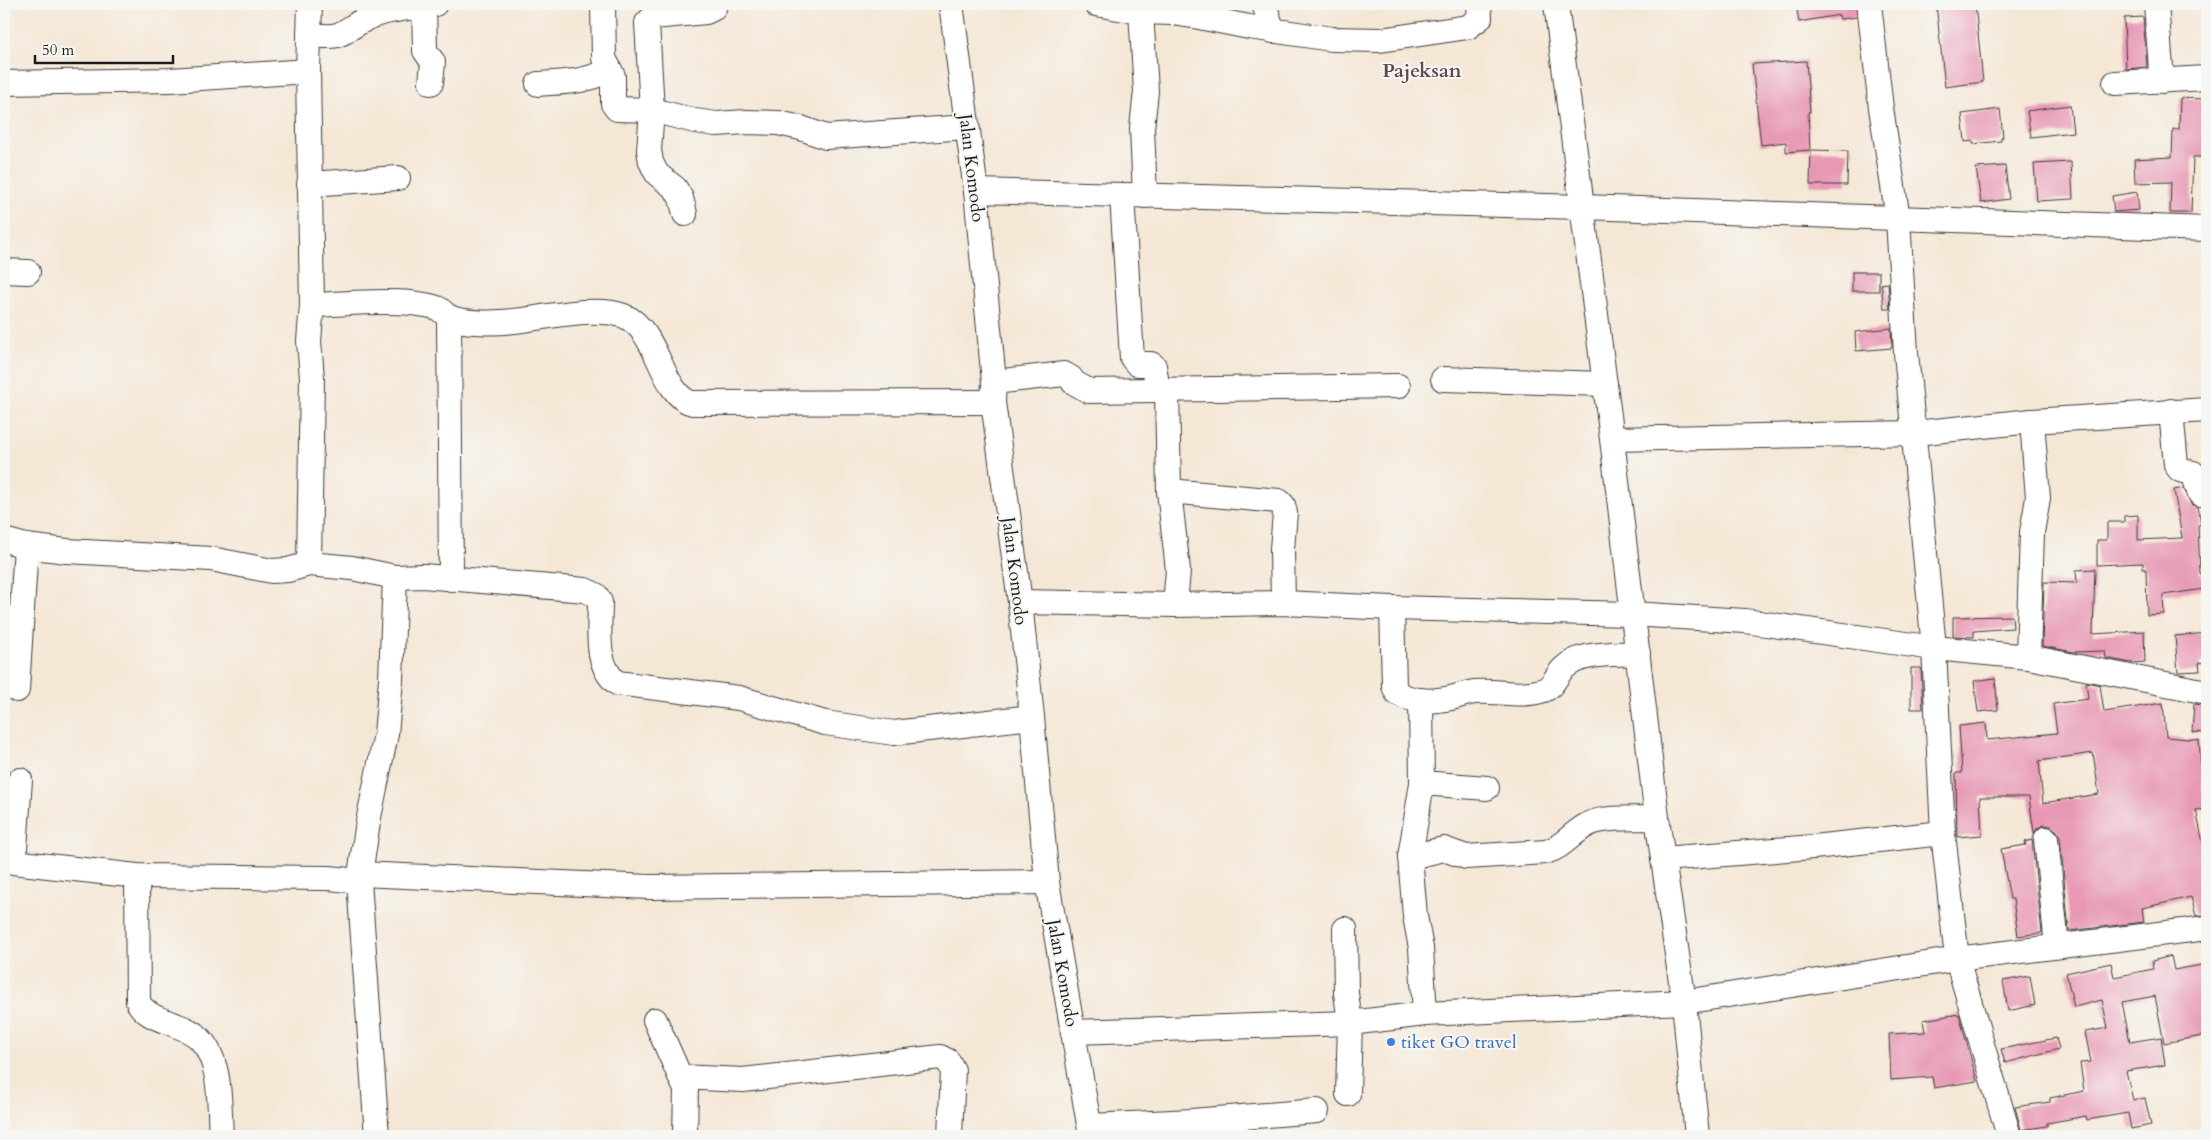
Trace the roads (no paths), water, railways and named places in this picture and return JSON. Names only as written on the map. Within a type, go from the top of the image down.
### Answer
[{"type":"street","points":[[309,564],[312,405],[309,341],[312,305],[308,71],[310,4]]},
{"type":"street","points":[[309,34],[328,38],[339,36],[370,17],[429,4],[425,51],[433,62],[431,83]]},
{"type":"street","points":[[603,4],[604,58],[613,76],[614,107],[617,109],[652,110],[694,121],[716,124],[778,123],[808,130],[826,137],[967,127]]},
{"type":"street","points":[[684,214],[681,198],[675,188],[657,174],[651,162],[649,150],[652,110],[647,23],[652,17],[706,12],[714,8],[715,4]]},
{"type":"street","name":"Jalan Komodo","points":[[951,4],[976,191],[994,392],[1020,602],[1047,882],[1090,1131]]},
{"type":"street","points":[[1096,4],[1141,12],[1172,13],[1273,31],[1332,39],[1364,40],[1468,28],[1480,18],[1479,4]]},
{"type":"street","points":[[1264,4],[1273,31]]},
{"type":"street","points":[[1556,4],[1612,439],[1657,818],[1684,1002],[1696,1136]]},
{"type":"street","points":[[1869,4],[1881,108],[1898,219],[1906,353],[1934,648],[1942,833],[1957,959],[2008,1136]]},
{"type":"street","points":[[2156,4],[2162,81]]},
{"type":"street","points":[[1141,12],[1146,91],[1133,196],[1132,358],[1137,364],[1151,364],[1154,366],[1162,390],[1169,491],[1178,570],[1175,605]]},
{"type":"street","points":[[538,84],[582,80],[601,74],[609,68]]},
{"type":"street","points":[[4,83],[170,80],[308,71]]},
{"type":"street","points":[[2114,83],[2207,78]]},
{"type":"street","points":[[309,184],[398,178]]},
{"type":"street","points":[[976,191],[1583,207],[2207,229]]},
{"type":"street","points":[[4,271],[28,272]]},
{"type":"street","points":[[312,305],[384,302],[412,303],[438,308],[449,317],[473,321],[512,321],[601,312],[623,316],[643,331],[680,397],[692,403],[994,392],[1064,374],[1068,375],[1073,382],[1089,391],[1398,386]]},
{"type":"street","points":[[449,317],[451,579]]},
{"type":"street","points":[[1443,379],[1605,384]]},
{"type":"street","points":[[1612,439],[1915,434],[2032,421],[2207,410]]},
{"type":"street","points":[[2172,411],[2176,465],[2180,470],[2193,473],[2196,477],[2200,494]]},
{"type":"street","points":[[2028,657],[2032,532],[2038,498],[2032,421]]},
{"type":"street","points":[[1169,491],[1279,501],[1284,506],[1285,514],[1282,549],[1283,603]]},
{"type":"street","points":[[17,690],[15,543],[67,551],[211,559],[272,571],[288,570],[309,564],[352,568],[395,577],[422,576],[592,592],[600,602],[602,661],[611,679],[626,686],[739,698],[825,723],[894,733],[1032,717]]},
{"type":"street","points":[[377,1136],[360,877],[386,734],[391,680],[395,577]]},
{"type":"street","points":[[1020,602],[1175,605],[1283,603],[1392,608],[1632,614],[1745,620],[1934,648],[2028,657],[2207,692]]},
{"type":"street","points":[[1392,608],[1394,686],[1397,693],[1407,699],[1445,699],[1475,692],[1518,694],[1542,691],[1550,687],[1564,668],[1575,660],[1638,653]]},
{"type":"street","points":[[1421,700],[1422,783],[1410,857],[1415,916],[1421,948],[1425,1014]]},
{"type":"street","points":[[20,780],[9,861],[136,876],[360,877],[650,887],[1047,882]]},
{"type":"street","points":[[1422,783],[1487,788]]},
{"type":"street","points":[[1410,857],[1444,849],[1466,857],[1546,852],[1556,849],[1579,830],[1593,822],[1657,818]]},
{"type":"street","points":[[1663,859],[1813,847],[1942,833]]},
{"type":"street","points":[[2046,839],[2057,946]]},
{"type":"street","points":[[136,876],[138,1002],[142,1010],[190,1031],[204,1045],[214,1064],[221,1136]]},
{"type":"street","points":[[1074,1032],[1350,1023],[1425,1014],[1684,1002],[1957,959],[2207,928]]},
{"type":"street","points":[[1345,929],[1346,993],[1350,1023],[1348,1094]]},
{"type":"street","points":[[655,1020],[686,1090],[685,1136]]},
{"type":"street","points":[[680,1077],[744,1080],[940,1057],[948,1061],[953,1070],[950,1136]]},
{"type":"street","points":[[1090,1131],[1191,1129],[1317,1111]]},
{"type":"place","name":"tiket GO travel","points":[[1391,1042]]},
{"type":"district","name":"Pajeksan","points":[[1422,70]]}]
